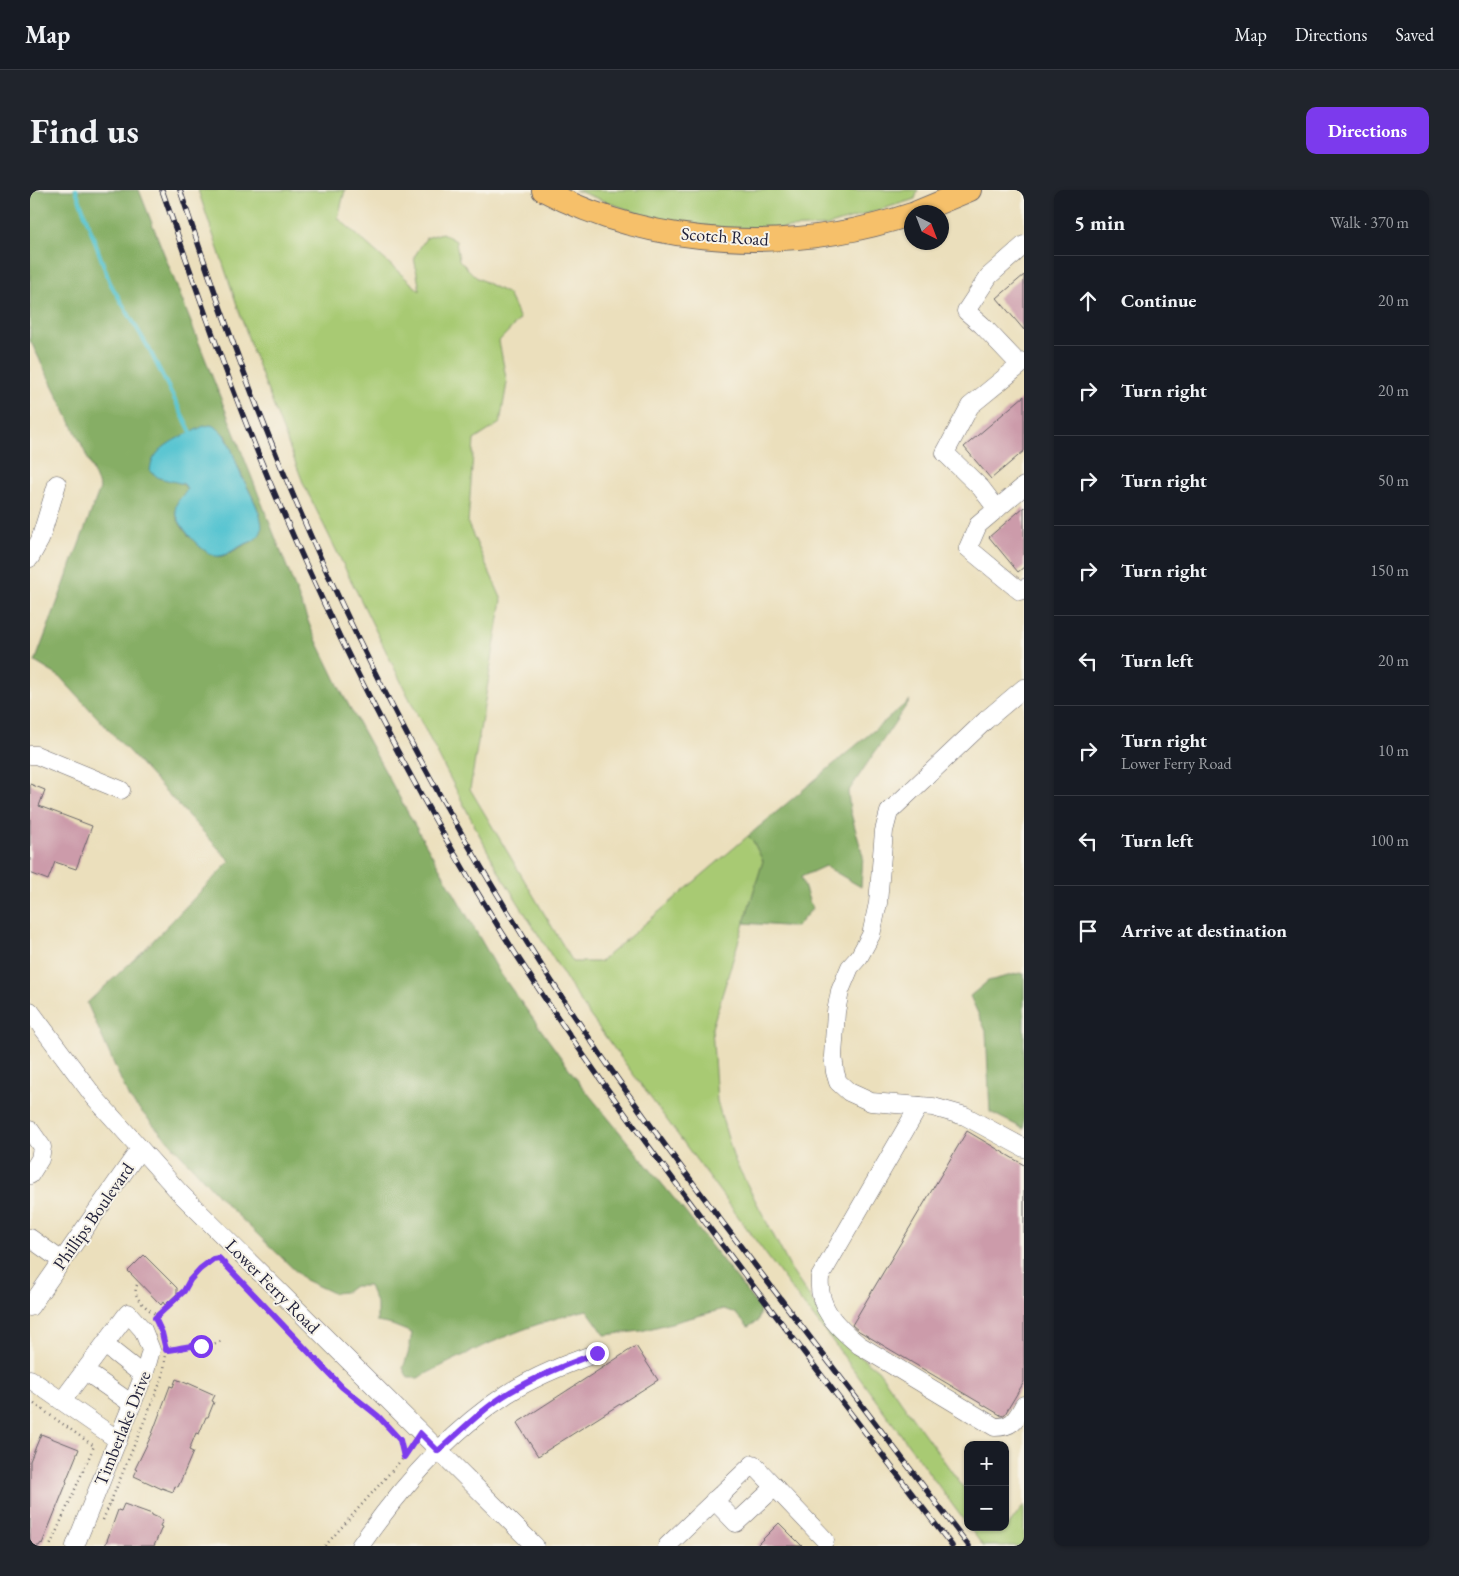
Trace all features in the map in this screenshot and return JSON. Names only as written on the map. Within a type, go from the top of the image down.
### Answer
[{"type":"main road","name":"Scotch Road","points":[[543,190],[580,207],[619,220],[719,240],[794,239],[825,236],[869,227],[904,216]]},
{"type":"main road","points":[[934,205],[970,190]]},
{"type":"street","points":[[997,509],[981,488],[945,453],[970,406],[1022,364],[966,310],[990,276],[1024,246]]},
{"type":"street","points":[[30,558],[40,540],[57,484]]},
{"type":"street","points":[[1024,486],[978,524],[968,548],[1020,591],[1024,588]]},
{"type":"street","points":[[1024,688],[986,720],[889,812],[883,837],[878,903],[871,935],[859,957],[850,967],[840,991],[836,1012],[833,1056],[834,1072],[838,1082],[849,1092],[871,1102],[933,1107],[965,1116],[1024,1148]]},
{"type":"street","points":[[30,755],[36,755],[121,790]]},
{"type":"street","name":"Lower Ferry Road","points":[[30,1011],[95,1098],[187,1200],[535,1546]]},
{"type":"street","points":[[919,1106],[820,1276],[819,1284],[822,1305],[841,1330],[859,1345],[995,1427],[1005,1427],[1015,1420],[1024,1405]]},
{"type":"street","points":[[30,1130],[42,1147],[40,1160],[30,1175]]},
{"type":"street","name":"Phillips Boulevard","points":[[30,1307],[140,1149]]},
{"type":"street","points":[[30,1238],[62,1261]]},
{"type":"street","name":"Timberlake Drive","points":[[75,1546],[144,1376],[151,1350],[143,1330],[128,1314],[104,1345]]},
{"type":"street","points":[[62,1401],[104,1345],[144,1376]]},
{"type":"street","points":[[360,1546],[382,1515],[438,1451],[482,1412],[508,1393],[555,1368],[597,1353]]},
{"type":"street","points":[[85,1371],[132,1404]]},
{"type":"street","points":[[30,1379],[118,1440]]},
{"type":"street","points":[[667,1546],[753,1464],[825,1540]]},
{"type":"street","points":[[714,1500],[736,1523],[775,1487]]},
{"type":"path","points":[[159,1328],[155,1318],[184,1291],[190,1280],[200,1269],[213,1259],[221,1259],[342,1387],[378,1416],[400,1440],[404,1457]]},
{"type":"path","points":[[137,1285],[135,1290],[136,1297],[157,1316]]},
{"type":"path","points":[[166,1350],[178,1350],[193,1345],[210,1345],[221,1341]]},
{"type":"path","points":[[102,1522],[163,1376],[166,1350],[164,1342]]},
{"type":"path","points":[[30,1401],[54,1420],[94,1446],[50,1546]]},
{"type":"path","points":[[326,1546],[404,1457],[420,1433]]},
{"type":"green space","points":[[30,190],[139,190],[312,631],[342,693],[413,822],[500,973],[581,1085],[681,1207],[760,1309],[758,1321],[748,1327],[735,1313],[724,1309],[641,1331],[605,1335],[587,1310],[521,1330],[418,1378],[408,1378],[403,1368],[412,1333],[392,1325],[377,1322],[377,1305],[369,1286],[354,1286],[346,1292],[333,1293],[305,1280],[228,1206],[129,1098],[87,1003],[143,951],[230,861],[60,677],[35,662],[100,488],[81,443],[30,340]],"holes":[[[226,435],[237,465],[257,507],[261,525],[253,541],[225,555],[216,556],[201,547],[187,534],[176,513],[178,503],[187,489],[178,482],[159,478],[153,459],[168,444]]]},
{"type":"green space","points":[[198,190],[345,190],[338,218],[420,291],[414,257],[426,238],[442,233],[456,241],[459,260],[476,277],[508,294],[520,319],[499,341],[507,383],[500,423],[474,440],[468,524],[502,600],[470,789],[573,962],[600,962],[748,836],[753,841],[763,861],[712,1028],[717,1101],[734,1159],[793,1273],[838,1339],[878,1370],[964,1488],[964,1521],[585,1009],[497,869],[416,712],[304,485],[254,355]]},
{"type":"green space","points":[[575,190],[918,190],[915,199],[827,226],[744,230],[669,225]]},
{"type":"green space","points":[[910,700],[848,792],[850,810],[863,856],[861,887],[825,866],[801,877],[812,909],[796,927],[744,923],[763,861],[753,841],[748,836]]},
{"type":"green space","points":[[1020,973],[1024,974],[1024,1129],[990,1112],[986,1031],[970,996],[988,981]]},
{"type":"green space","points":[[1024,1505],[1024,1546],[983,1546],[972,1531],[1009,1531],[1009,1525]]},
{"type":"water","points":[[211,425],[223,433],[227,439],[258,511],[262,526],[259,535],[251,542],[219,556],[209,554],[203,549],[189,535],[178,519],[176,505],[187,489],[184,484],[159,478],[150,471],[156,454],[170,442],[204,426]]},
{"type":"building","points":[[1024,275],[1024,330],[997,298]]},
{"type":"building","points":[[1024,396],[1024,451],[991,479],[964,447]]},
{"type":"building","points":[[1024,507],[1024,567],[1018,572],[989,537]]},
{"type":"building","points":[[30,784],[45,790],[39,806],[92,826],[76,869],[55,862],[48,880],[30,873]]},
{"type":"building","points":[[967,1131],[1024,1165],[1024,1382],[1002,1416],[852,1325]]},
{"type":"building","points":[[144,1255],[177,1288],[177,1294],[165,1305],[163,1302],[161,1305],[128,1271]]},
{"type":"building","points":[[636,1346],[658,1380],[538,1456],[517,1423]]},
{"type":"building","points":[[176,1379],[215,1395],[208,1417],[206,1417],[199,1434],[196,1433],[189,1450],[193,1452],[178,1487],[175,1486],[173,1492],[134,1476],[137,1470],[135,1469],[152,1434],[170,1386],[173,1387]]},
{"type":"building","points":[[41,1434],[79,1449],[42,1544],[30,1546],[30,1461]]},
{"type":"building","points":[[124,1504],[163,1520],[154,1546],[105,1546],[118,1510],[121,1511]]},
{"type":"building","points":[[779,1523],[802,1546],[756,1546]]},
{"type":"waterway","points":[[76,190],[110,283],[148,347],[191,432]]},
{"type":"railway","points":[[162,190],[240,408],[293,536],[373,704],[461,865],[523,966],[619,1106],[720,1242],[952,1546]]},
{"type":"railway","points":[[180,190],[218,302],[289,487],[354,630],[389,700],[464,838],[545,971],[625,1090],[969,1546]]},
{"type":"route","points":[[201,1346],[193,1345],[178,1350],[166,1350],[162,1333],[155,1318],[184,1291],[190,1280],[200,1269],[213,1259],[219,1258],[342,1387],[378,1416],[400,1440],[404,1457],[420,1433],[438,1451],[482,1412],[508,1393],[555,1368],[597,1353]]}]
